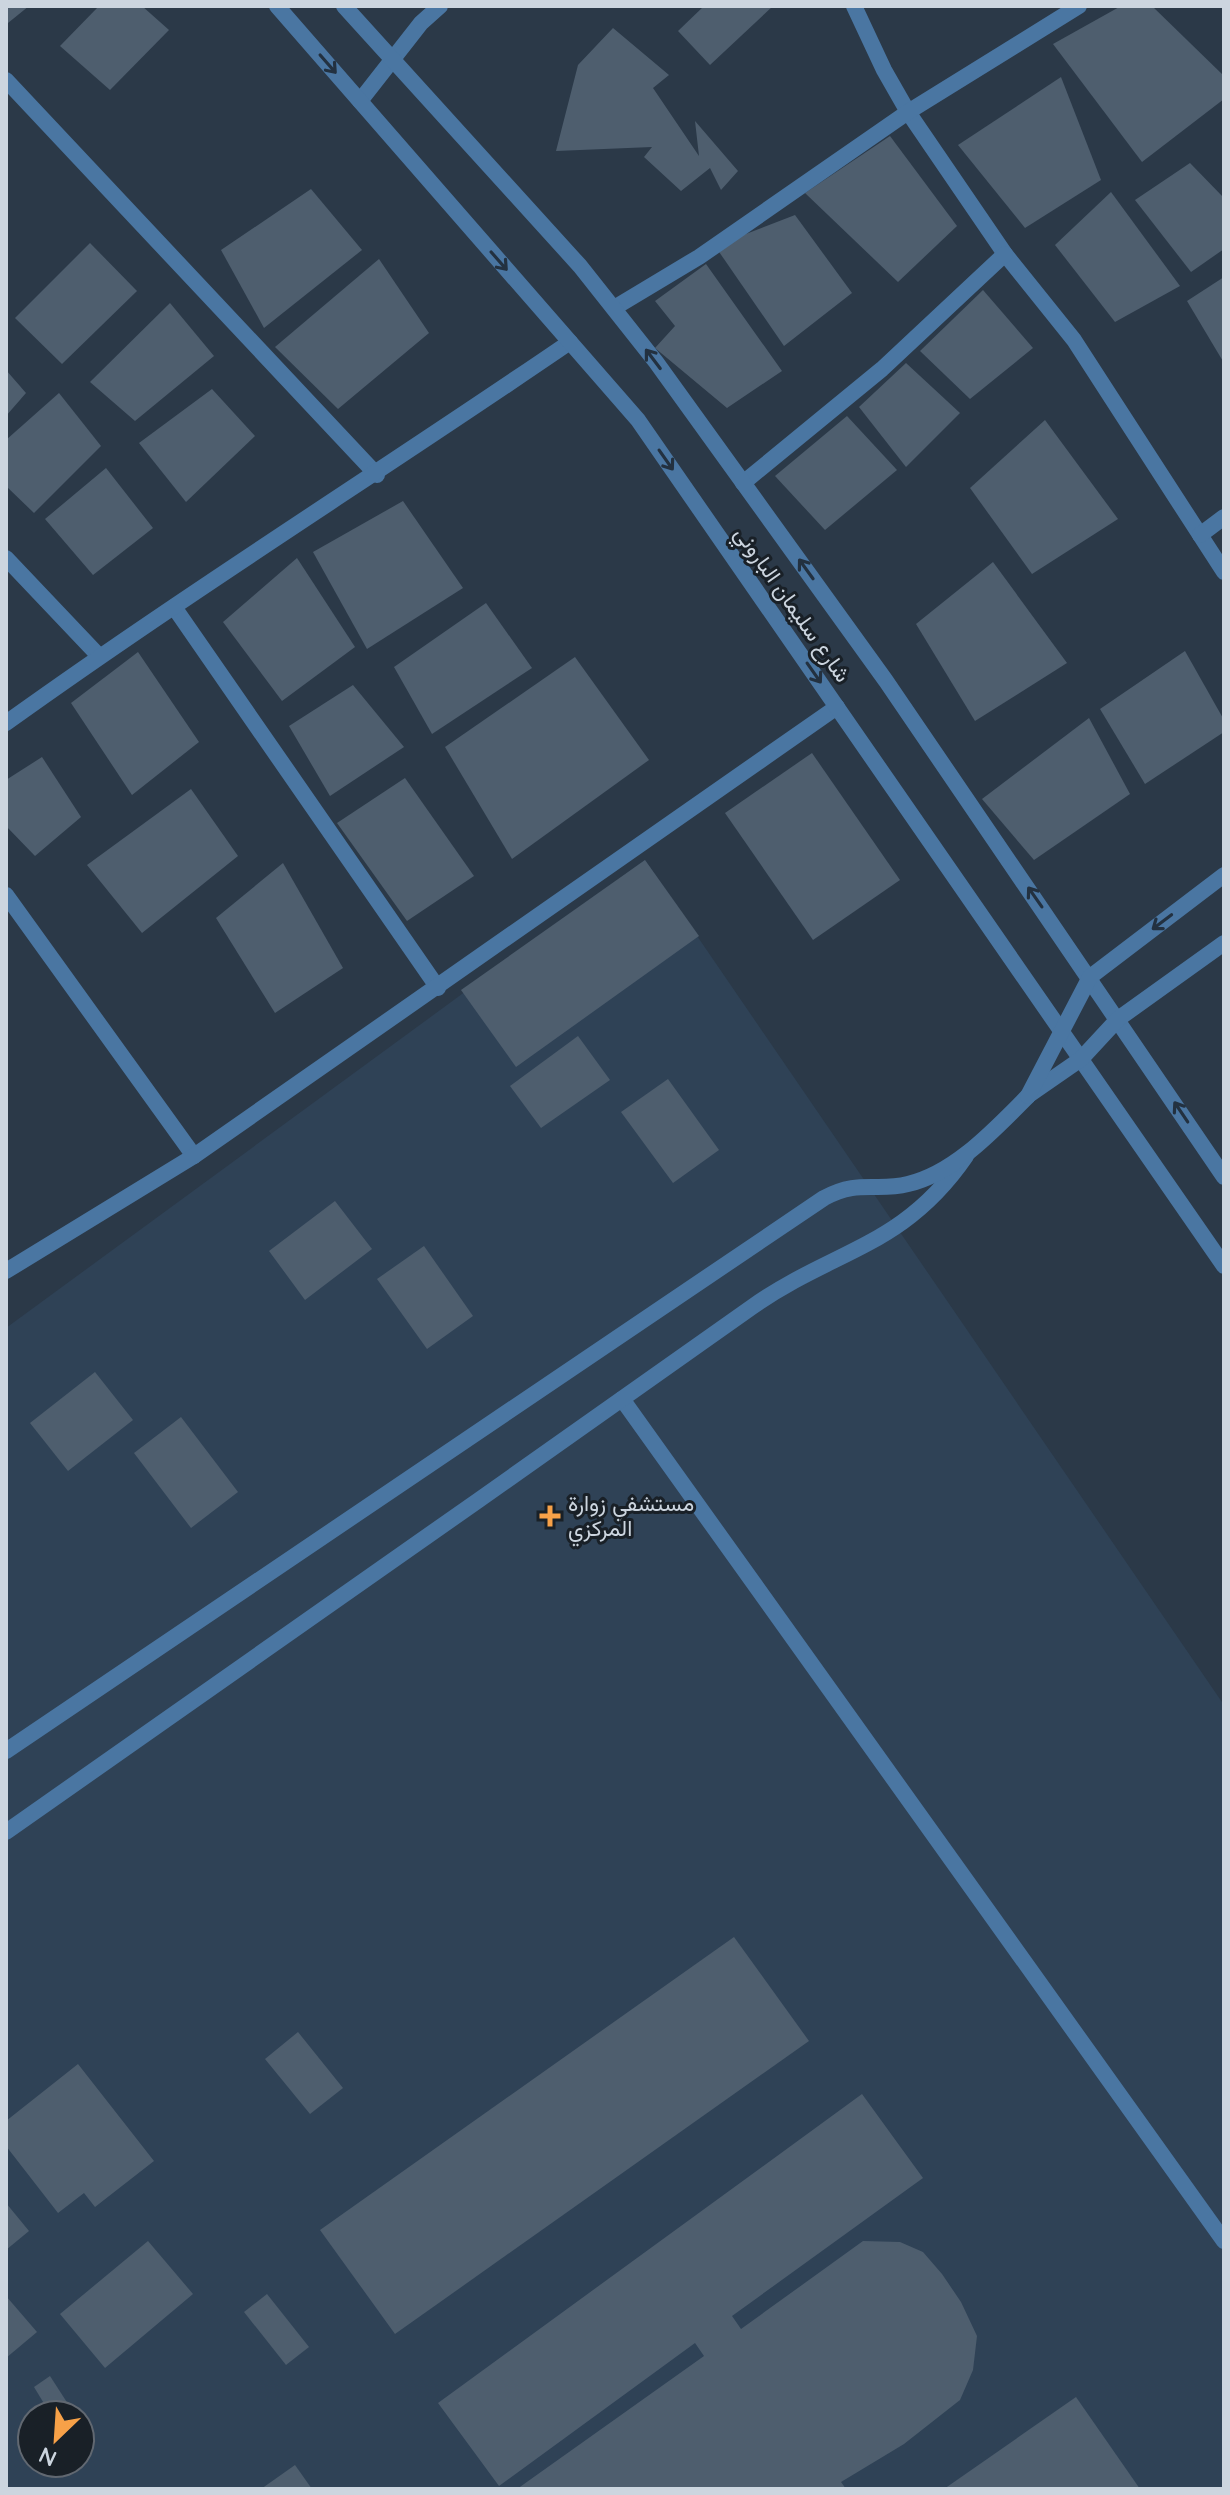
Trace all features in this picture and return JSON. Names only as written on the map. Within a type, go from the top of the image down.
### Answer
[{"type":"street","name":"شارع سليمان الباروني","points":[[277,6],[638,420],[1224,1266]]},
{"type":"street","name":"شارع سليمان الباروني","points":[[344,6],[614,308],[886,681],[1224,1177]]},
{"type":"street","points":[[360,101],[421,23],[440,6]]},
{"type":"street","points":[[854,6],[908,112],[1005,254],[1074,340],[1224,572]]},
{"type":"street","points":[[614,308],[699,257],[908,112],[1079,6]]},
{"type":"street","points":[[6,80],[377,475]]},
{"type":"street","points":[[743,483],[882,369],[1005,254]]},
{"type":"street","points":[[6,723],[99,656],[377,475],[570,342]]},
{"type":"street","points":[[1200,535],[1224,517]]},
{"type":"street","points":[[6,558],[99,656]]},
{"type":"street","points":[[174,607],[438,988]]},
{"type":"street","points":[[6,1271],[194,1156],[837,707]]},
{"type":"street","points":[[1028,1096],[1090,977],[1224,875]]},
{"type":"street","points":[[6,895],[194,1156]]},
{"type":"street","points":[[6,1832],[761,1300],[909,1220],[952,1176],[969,1151],[1028,1096],[1081,1059],[1118,1019],[1224,943]]},
{"type":"street","points":[[6,1751],[824,1198],[842,1188],[907,1185],[969,1151]]},
{"type":"street","points":[[622,1399],[1224,2241]]},
{"type":"shaded area","name":"مستشفي زوارة المركزي","points":[[645,860],[1224,1705],[1224,2489],[6,2489],[6,1328]]},
{"type":"building","points":[[6,6],[29,6],[8,23]]},
{"type":"building","points":[[99,6],[142,6],[169,30],[110,90],[60,46]]},
{"type":"building","points":[[704,6],[773,6],[710,65],[678,31]]},
{"type":"building","points":[[1121,6],[1152,6],[1224,76],[1224,99],[1142,162],[1053,44]]},
{"type":"building","points":[[613,28],[669,75],[653,88],[699,156],[695,121],[738,171],[721,190],[710,168],[681,191],[644,157],[652,147],[556,151],[578,65]]},
{"type":"building","points":[[1061,77],[1101,180],[1025,228],[958,145]]},
{"type":"building","points":[[890,136],[957,226],[898,282],[805,193]]},
{"type":"building","points":[[1190,163],[1224,198],[1224,249],[1191,272],[1135,200]]},
{"type":"building","points":[[311,189],[362,250],[264,328],[221,250]]},
{"type":"building","points":[[1111,192],[1180,286],[1115,322],[1055,245]]},
{"type":"building","points":[[795,215],[852,293],[784,346],[715,246]]},
{"type":"building","points":[[90,243],[137,291],[62,364],[15,318]]},
{"type":"building","points":[[379,259],[429,333],[338,409],[275,347]]},
{"type":"building","points":[[706,264],[782,371],[727,408],[655,348],[675,326],[655,301]]},
{"type":"building","points":[[1224,277],[1224,363],[1187,301]]},
{"type":"building","points":[[983,290],[1033,348],[970,399],[920,351]]},
{"type":"building","points":[[170,303],[214,356],[135,421],[90,382]]},
{"type":"building","points":[[906,363],[960,413],[906,467],[859,407]]},
{"type":"building","points":[[6,370],[26,393],[6,416]]},
{"type":"building","points":[[212,389],[255,436],[186,502],[139,443]]},
{"type":"building","points":[[59,393],[101,446],[34,513],[6,486],[6,440]]},
{"type":"building","points":[[847,416],[897,470],[825,530],[775,476]]},
{"type":"building","points":[[1045,420],[1118,519],[1032,574],[970,488]]},
{"type":"building","points":[[106,468],[153,528],[93,575],[45,519]]},
{"type":"building","points":[[403,501],[463,588],[367,649],[313,552]]},
{"type":"building","points":[[297,558],[355,647],[282,701],[223,622]]},
{"type":"building","points":[[993,562],[1067,663],[975,721],[916,624]]},
{"type":"building","points":[[486,603],[532,668],[432,734],[394,667]]},
{"type":"building","points":[[1185,651],[1224,720],[1224,732],[1145,784],[1100,709]]},
{"type":"building","points":[[138,652],[199,742],[132,795],[71,703]]},
{"type":"building","points":[[575,657],[649,760],[512,859],[445,747]]},
{"type":"building","points":[[353,685],[404,747],[330,796],[289,726]]},
{"type":"building","points":[[1089,718],[1130,794],[1034,860],[982,799]]},
{"type":"building","points":[[812,753],[900,880],[813,940],[725,813]]},
{"type":"building","points":[[42,757],[81,817],[35,856],[6,826],[6,780]]},
{"type":"building","points":[[405,778],[474,876],[407,921],[337,823]]},
{"type":"building","points":[[191,789],[238,856],[142,933],[87,865]]},
{"type":"building","points":[[645,860],[699,936],[516,1067],[461,990]]},
{"type":"building","points":[[283,863],[343,968],[275,1013],[216,918]]},
{"type":"building","points":[[578,1036],[610,1080],[541,1128],[510,1086]]},
{"type":"building","points":[[668,1079],[719,1150],[673,1183],[621,1112]]},
{"type":"building","points":[[335,1201],[372,1249],[305,1300],[269,1251]]},
{"type":"building","points":[[424,1246],[473,1316],[427,1349],[377,1279]]},
{"type":"building","points":[[95,1372],[133,1420],[68,1471],[30,1423]]},
{"type":"building","points":[[181,1417],[238,1492],[191,1528],[134,1453]]},
{"type":"building","points":[[734,1937],[809,2041],[395,2334],[320,2230]]},
{"type":"building","points":[[298,2032],[343,2088],[310,2114],[265,2059]]},
{"type":"building","points":[[78,2064],[154,2161],[95,2207],[84,2193],[58,2213],[6,2146],[6,2121]]},
{"type":"building","points":[[862,2094],[923,2178],[732,2316],[741,2329],[863,2241],[900,2242],[923,2252],[942,2274],[961,2302],[977,2336],[973,2370],[960,2400],[904,2444],[841,2482],[846,2489],[517,2489],[704,2356],[695,2343],[499,2486],[438,2403]]},
{"type":"building","points":[[6,2203],[29,2231],[6,2250]]},
{"type":"building","points":[[148,2241],[193,2294],[105,2368],[60,2314]]},
{"type":"building","points":[[267,2294],[309,2347],[286,2365],[244,2312]]},
{"type":"building","points":[[6,2296],[37,2332],[6,2358]]},
{"type":"building","points":[[50,2376],[65,2399],[41,2399],[34,2387]]},
{"type":"building","points":[[1076,2397],[1140,2489],[944,2489]]},
{"type":"building","points":[[295,2465],[312,2489],[261,2489]]},
{"type":"place","name":"مستشفي زوارة المركزي","points":[[550,1516]]}]
